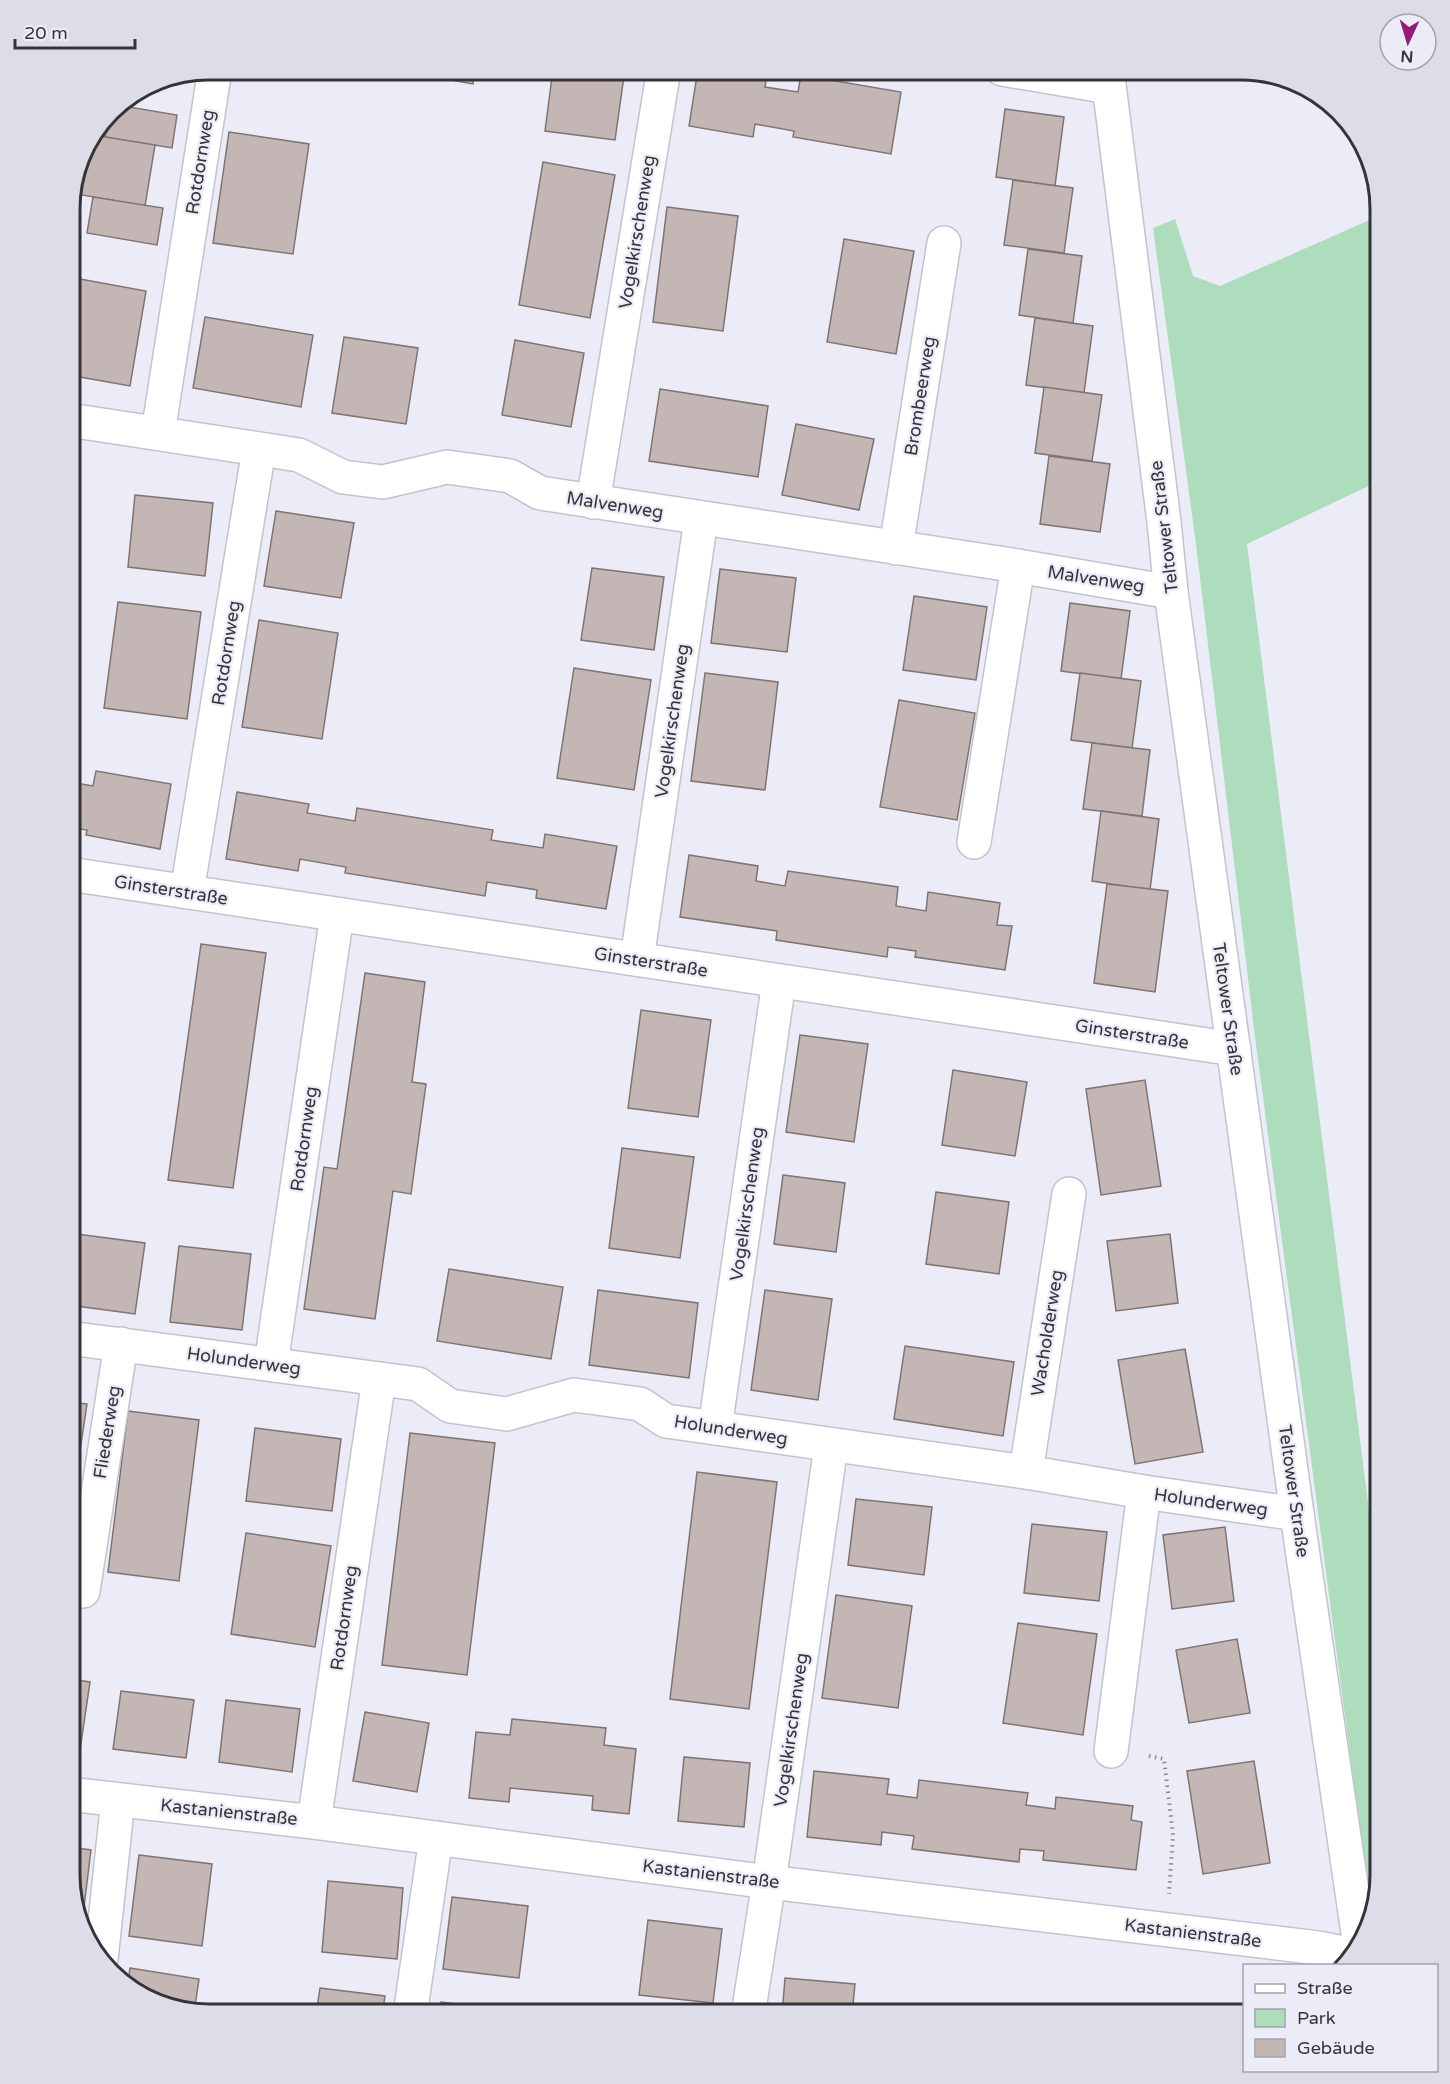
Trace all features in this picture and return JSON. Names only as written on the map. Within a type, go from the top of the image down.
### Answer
[{"type":"street","name":"Rotdornweg","points":[[158,433],[213,80]]},
{"type":"street","name":"Vogelkirschenweg","points":[[592,502],[662,80]]},
{"type":"street","name":"Teltower Straße","points":[[1108,80],[1171,592],[1297,1514],[1358,1931]]},
{"type":"street","name":"Brombeerweg","points":[[897,548],[944,243]]},
{"type":"street","name":"Malvenweg","points":[[80,422],[299,455],[343,477],[383,482],[447,467],[510,476],[540,493],[592,502],[1171,592]]},
{"type":"street","name":"Rotdornweg","points":[[187,892],[260,449]]},
{"type":"street","name":"Vogelkirschenweg","points":[[637,959],[701,519]]},
{"type":"street","points":[[975,842],[1018,567]]},
{"type":"street","name":"Ginsterstraße","points":[[80,876],[1234,1049]]},
{"type":"street","name":"Rotdornweg","points":[[270,1364],[337,915]]},
{"type":"street","name":"Vogelkirschenweg","points":[[715,1428],[779,981]]},
{"type":"street","name":"Wacholderweg","points":[[1026,1472],[1069,1194]]},
{"type":"street","name":"Holunderweg","points":[[80,1339],[418,1384],[450,1406],[507,1414],[574,1395],[640,1404],[666,1421],[1026,1472],[1297,1514]]},
{"type":"street","name":"Fliederweg","points":[[83,1591],[121,1344]]},
{"type":"street","name":"Rotdornweg","points":[[314,1822],[379,1379]]},
{"type":"street","name":"Vogelkirschenweg","points":[[750,2004],[831,1446]]},
{"type":"street","points":[[1111,1751],[1144,1492]]},
{"type":"street","name":"Kastanienstraße","points":[[80,1795],[314,1822],[769,1882],[1318,1948],[1344,1953]]},
{"type":"street","points":[[102,1948],[118,1800]]},
{"type":"street","points":[[412,2004],[436,1838]]},
{"type":"path","points":[[1111,1751],[1164,1759],[1173,1835],[1166,1930]]},
{"type":"green space","points":[[1175,219],[1193,276],[1220,286],[1370,220],[1370,485],[1247,544],[1370,1519],[1369,1894],[1255,1037],[1196,544],[1153,228]]},
{"type":"building","points":[[450,80],[474,80],[473,84]]},
{"type":"building","points":[[552,80],[623,80],[615,140],[545,131]]},
{"type":"building","points":[[696,80],[766,80],[765,87],[798,92],[800,80],[830,80],[901,92],[891,154],[793,137],[794,131],[755,124],[753,137],[689,126]]},
{"type":"building","points":[[129,107],[177,115],[172,148],[105,137],[106,130]]},
{"type":"building","points":[[1005,109],[1064,117],[1055,186],[996,177]]},
{"type":"building","points":[[229,132],[309,144],[293,254],[213,243]]},
{"type":"building","points":[[101,136],[155,145],[145,206],[81,195],[89,159]]},
{"type":"building","points":[[543,162],[615,175],[590,318],[519,305]]},
{"type":"building","points":[[1013,180],[1073,188],[1064,253],[1004,245]]},
{"type":"building","points":[[93,197],[163,208],[157,245],[87,233]]},
{"type":"building","points":[[667,207],[738,216],[723,331],[653,322]]},
{"type":"building","points":[[844,239],[914,251],[896,354],[827,342]]},
{"type":"building","points":[[1028,249],[1082,256],[1073,323],[1019,315]]},
{"type":"building","points":[[80,279],[146,291],[130,386],[80,377]]},
{"type":"building","points":[[205,317],[313,335],[301,407],[193,388]]},
{"type":"building","points":[[1035,318],[1093,326],[1084,393],[1026,385]]},
{"type":"building","points":[[344,337],[418,348],[406,424],[332,413]]},
{"type":"building","points":[[515,340],[584,353],[571,427],[502,415]]},
{"type":"building","points":[[1044,387],[1102,395],[1092,461],[1035,453]]},
{"type":"building","points":[[660,389],[768,406],[758,477],[649,461]]},
{"type":"building","points":[[796,424],[874,439],[859,510],[782,495]]},
{"type":"building","points":[[1049,456],[1110,464],[1100,532],[1040,524]]},
{"type":"building","points":[[135,495],[213,503],[205,576],[128,567]]},
{"type":"building","points":[[276,511],[354,523],[341,598],[264,586]]},
{"type":"building","points":[[592,568],[664,577],[654,650],[581,640]]},
{"type":"building","points":[[720,569],[796,578],[787,652],[711,643]]},
{"type":"building","points":[[914,596],[987,607],[976,680],[903,670]]},
{"type":"building","points":[[118,602],[201,612],[187,719],[104,708]]},
{"type":"building","points":[[1070,603],[1130,611],[1121,679],[1061,671]]},
{"type":"building","points":[[259,620],[338,633],[322,739],[242,727]]},
{"type":"building","points":[[574,668],[651,680],[634,790],[557,778]]},
{"type":"building","points":[[705,673],[778,682],[765,790],[691,781]]},
{"type":"building","points":[[1080,673],[1141,681],[1132,748],[1071,740]]},
{"type":"building","points":[[899,700],[975,713],[957,820],[880,807]]},
{"type":"building","points":[[1092,743],[1150,750],[1142,816],[1083,809]]},
{"type":"building","points":[[96,771],[171,784],[160,849],[86,835],[87,830],[80,829],[80,784],[93,786]]},
{"type":"building","points":[[237,792],[309,804],[307,813],[355,821],[357,808],[493,830],[491,840],[543,848],[545,834],[617,846],[606,909],[536,898],[537,890],[487,882],[485,896],[345,873],[346,867],[300,859],[298,871],[226,859]]},
{"type":"building","points":[[1101,811],[1159,819],[1150,890],[1092,881]]},
{"type":"building","points":[[689,855],[758,866],[756,881],[785,886],[788,871],[898,887],[896,906],[926,911],[928,892],[1000,903],[997,925],[1012,926],[1005,970],[915,957],[916,951],[888,947],[887,957],[776,940],[777,931],[680,917]]},
{"type":"building","points":[[1107,884],[1168,891],[1155,992],[1094,983]]},
{"type":"building","points":[[201,944],[266,953],[233,1188],[168,1180]]},
{"type":"building","points":[[365,973],[425,982],[412,1082],[426,1084],[411,1194],[393,1191],[375,1319],[304,1309],[324,1167],[337,1169]]},
{"type":"building","points":[[641,1010],[711,1020],[698,1117],[628,1108]]},
{"type":"building","points":[[800,1035],[868,1044],[854,1142],[786,1132]]},
{"type":"building","points":[[953,1070],[1027,1082],[1015,1156],[942,1145]]},
{"type":"building","points":[[1145,1080],[1161,1186],[1101,1195],[1086,1089]]},
{"type":"building","points":[[622,1148],[694,1157],[680,1258],[609,1248]]},
{"type":"building","points":[[783,1175],[845,1183],[836,1252],[774,1244]]},
{"type":"building","points":[[936,1192],[1009,1202],[999,1274],[926,1264]]},
{"type":"building","points":[[80,1234],[145,1243],[135,1314],[80,1306]]},
{"type":"building","points":[[1170,1234],[1178,1303],[1116,1311],[1107,1241]]},
{"type":"building","points":[[179,1246],[251,1254],[242,1330],[170,1322]]},
{"type":"building","points":[[449,1269],[563,1287],[551,1359],[437,1341]]},
{"type":"building","points":[[598,1290],[698,1303],[689,1378],[589,1365]]},
{"type":"building","points":[[765,1290],[832,1299],[818,1400],[751,1390]]},
{"type":"building","points":[[905,1346],[1014,1362],[1003,1436],[894,1419]]},
{"type":"building","points":[[1185,1349],[1203,1452],[1135,1464],[1118,1360]]},
{"type":"building","points":[[80,1403],[87,1404],[80,1451]]},
{"type":"building","points":[[128,1411],[199,1420],[179,1581],[108,1572]]},
{"type":"building","points":[[255,1428],[341,1439],[332,1511],[246,1501]]},
{"type":"building","points":[[410,1433],[495,1443],[467,1675],[382,1665]]},
{"type":"building","points":[[697,1472],[777,1482],[749,1709],[670,1699]]},
{"type":"building","points":[[856,1499],[932,1507],[924,1575],[848,1565]]},
{"type":"building","points":[[1032,1524],[1107,1532],[1099,1601],[1024,1593]]},
{"type":"building","points":[[1225,1527],[1234,1601],[1172,1609],[1163,1535]]},
{"type":"building","points":[[246,1533],[331,1546],[315,1647],[231,1634]]},
{"type":"building","points":[[836,1595],[912,1606],[898,1708],[822,1698]]},
{"type":"building","points":[[1018,1623],[1097,1634],[1083,1735],[1003,1723]]},
{"type":"building","points":[[1237,1639],[1250,1713],[1189,1723],[1176,1650]]},
{"type":"building","points":[[80,1681],[90,1682],[80,1750]]},
{"type":"building","points":[[121,1691],[194,1700],[186,1758],[113,1749]]},
{"type":"building","points":[[226,1700],[300,1709],[292,1772],[219,1762]]},
{"type":"building","points":[[365,1712],[429,1723],[417,1792],[353,1781]]},
{"type":"building","points":[[512,1719],[606,1728],[604,1745],[636,1749],[629,1814],[592,1810],[593,1796],[510,1788],[509,1802],[469,1798],[476,1732],[510,1735]]},
{"type":"building","points":[[684,1757],[750,1763],[744,1827],[678,1821]]},
{"type":"building","points":[[1254,1761],[1270,1863],[1203,1874],[1187,1771]]},
{"type":"building","points":[[814,1771],[889,1779],[887,1794],[917,1798],[919,1780],[1028,1793],[1026,1805],[1055,1809],[1056,1797],[1133,1806],[1131,1820],[1142,1822],[1136,1870],[1043,1860],[1044,1851],[1020,1849],[1019,1862],[912,1849],[914,1836],[882,1832],[881,1845],[807,1837]]},
{"type":"building","points":[[80,1848],[91,1850],[84,1908]]},
{"type":"building","points":[[139,1855],[212,1864],[202,1946],[129,1936]]},
{"type":"building","points":[[328,1881],[403,1888],[397,1959],[322,1952]]},
{"type":"building","points":[[452,1897],[528,1906],[519,1978],[443,1969]]},
{"type":"building","points":[[648,1920],[722,1929],[713,2003],[639,1995]]},
{"type":"building","points":[[130,1968],[199,1979],[195,2003],[167,1998],[129,1976]]},
{"type":"building","points":[[785,1978],[855,1984],[853,2004],[783,2004]]},
{"type":"building","points":[[320,1988],[385,1996],[384,2004],[318,2004]]}]
